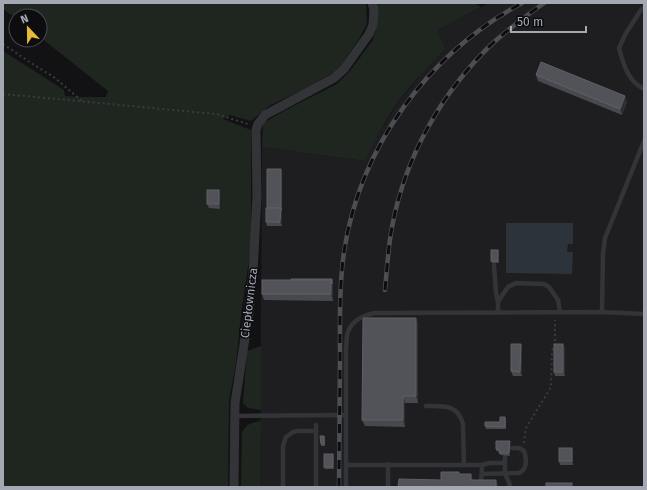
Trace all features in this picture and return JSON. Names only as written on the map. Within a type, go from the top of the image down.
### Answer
[{"type":"street","points":[[259,123],[265,115],[334,78],[344,69],[369,34],[373,25],[374,9],[372,3]]},
{"type":"street","name":"Ciepłownicza","points":[[234,487],[237,390],[249,312],[253,272],[257,196],[256,140],[259,123]]},
{"type":"lane","points":[[644,7],[626,33],[619,48],[624,65],[630,76],[637,85],[644,88]]},
{"type":"lane","points":[[602,312],[603,253],[605,238],[644,140]]},
{"type":"lane","points":[[494,264],[498,312]]},
{"type":"lane","points":[[498,302],[508,287],[516,283],[544,284],[549,287],[559,303],[557,312]]},
{"type":"lane","points":[[346,487],[347,332],[354,322],[362,316],[374,313],[498,312],[602,312],[644,314]]},
{"type":"lane","points":[[426,406],[445,406],[453,408],[462,417],[464,465]]},
{"type":"lane","points":[[235,416],[346,415]]},
{"type":"lane","points":[[316,425],[316,487]]},
{"type":"lane","points":[[283,487],[283,446],[286,437],[293,432],[298,431],[316,431]]},
{"type":"lane","points":[[482,474],[519,474],[522,472],[524,470],[526,454],[522,449],[512,448]]},
{"type":"lane","points":[[505,457],[505,474],[510,487]]},
{"type":"lane","points":[[346,465],[482,465],[505,463]]},
{"type":"lane","points":[[388,464],[388,487]]},
{"type":"lane","points":[[481,486],[482,465]]},
{"type":"path","points":[[3,44],[55,78],[83,102]]},
{"type":"path","points":[[3,94],[216,114],[259,123]]},
{"type":"path","points":[[524,451],[524,434],[526,428],[551,387],[552,347],[555,344],[557,312]]},
{"type":"shaded area","points":[[3,3],[366,3],[367,24],[338,70],[269,106],[251,121],[230,115],[223,119],[251,130],[251,246],[236,363],[229,401],[228,487],[3,487],[3,51],[64,90],[65,96],[106,97],[108,91],[48,43],[48,8],[8,8],[8,12],[3,9]]},
{"type":"shaded area","points":[[378,3],[474,3],[481,7],[438,30],[445,49],[415,81],[393,109],[384,123],[365,161],[262,147],[263,123],[337,84],[350,71],[373,40],[377,25]]},
{"type":"shaded area","points":[[489,3],[644,3],[644,487],[260,487],[262,147],[365,161],[377,136],[399,101],[445,49],[438,30]]},
{"type":"shaded area","points":[[506,223],[573,223],[573,244],[568,244],[567,252],[573,252],[572,274],[506,273]]},
{"type":"shaded area","points":[[261,346],[261,410],[248,408],[243,403],[247,351]]},
{"type":"shaded area","points":[[261,421],[260,487],[241,487],[242,432],[250,424]]},
{"type":"building","points":[[541,62],[625,96],[620,109],[536,75]]},
{"type":"building","points":[[267,169],[281,169],[281,208],[267,208]]},
{"type":"building","points":[[207,190],[219,190],[219,204],[207,204]]},
{"type":"building","points":[[266,208],[281,208],[280,222],[266,222]]},
{"type":"building","points":[[491,250],[498,250],[498,261],[491,261]]},
{"type":"building","points":[[291,279],[332,279],[332,284],[331,280]]},
{"type":"building","points":[[262,280],[331,280],[331,294],[262,294]]},
{"type":"building","points":[[363,318],[416,318],[416,396],[403,396],[403,420],[362,420]]},
{"type":"building","points":[[511,344],[521,344],[520,372],[511,371]]},
{"type":"building","points":[[554,344],[563,344],[563,372],[554,372]]},
{"type":"building","points":[[500,417],[505,417],[505,427],[485,426],[485,422],[500,422]]},
{"type":"building","points":[[320,436],[324,436],[324,444],[321,444]]},
{"type":"building","points":[[496,441],[510,441],[509,453],[499,453],[499,449],[496,449]]},
{"type":"building","points":[[559,448],[572,448],[572,461],[559,461]]},
{"type":"building","points":[[324,454],[333,454],[333,467],[324,467]]},
{"type":"building","points":[[441,472],[471,474],[471,480],[496,480],[496,487],[398,487],[399,479],[441,480]]},
{"type":"building","points":[[546,483],[572,483],[572,487],[546,487]]},
{"type":"railway","points":[[339,487],[340,306],[342,265],[352,213],[365,176],[383,140],[404,107],[429,76],[457,49],[488,24],[522,3]]},
{"type":"railway","points":[[385,290],[392,227],[398,201],[406,175],[428,127],[442,104],[475,61],[494,42],[544,3]]}]
